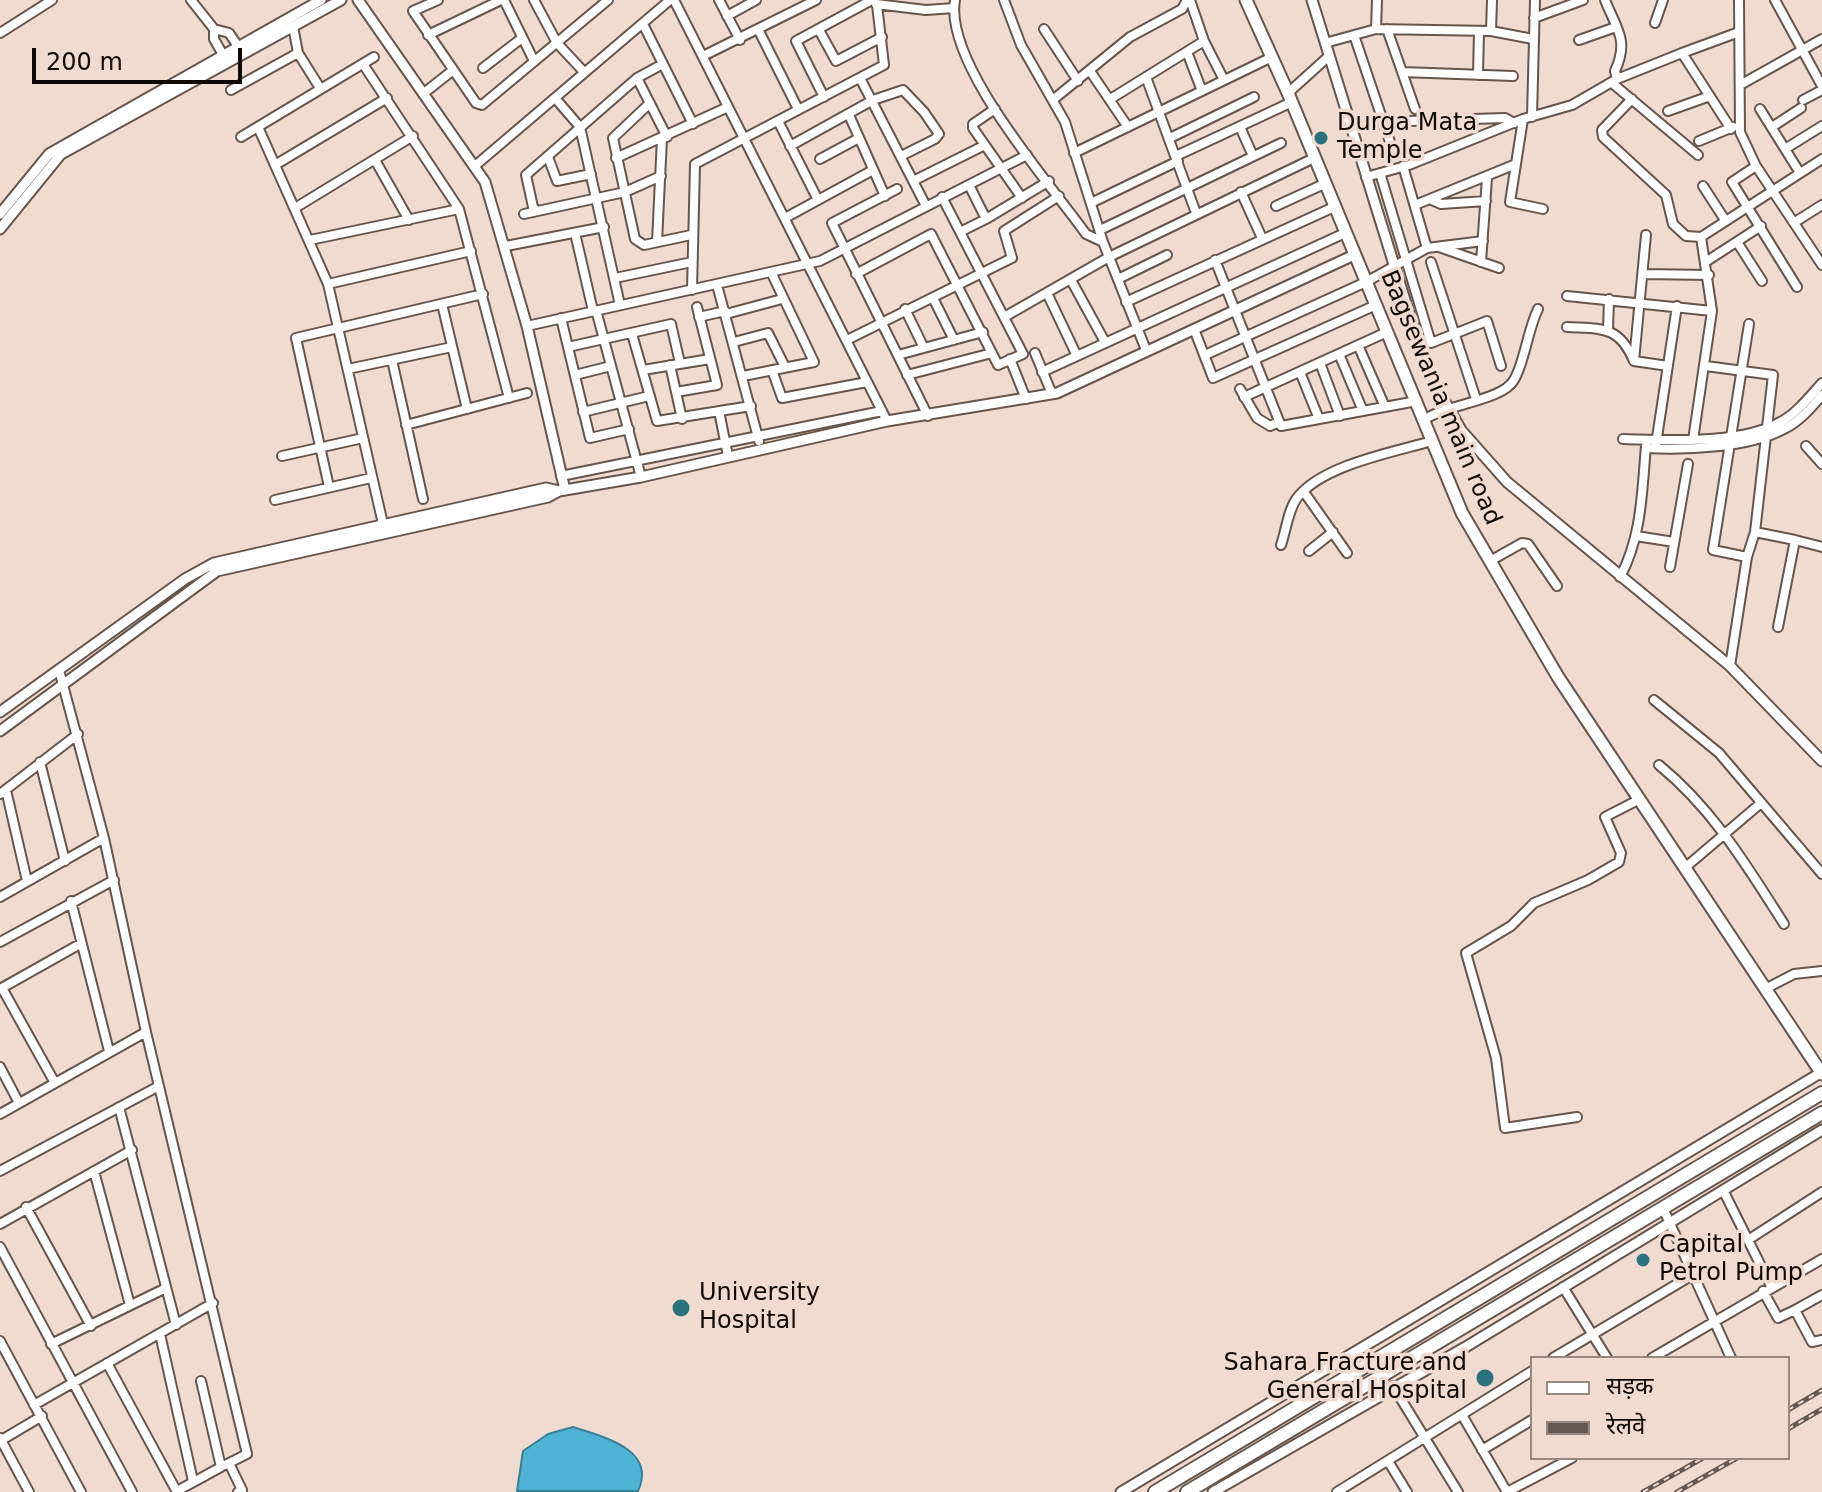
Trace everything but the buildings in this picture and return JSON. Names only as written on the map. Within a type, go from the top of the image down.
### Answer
[{"type":"main road","name":"Bagsewania main road","points":[[1246,0],[1290,98],[1462,513],[1558,677],[1767,988]]},
{"type":"main road","points":[[1767,988],[1822,1073]]},
{"type":"main road","points":[[1155,1492],[1822,1093]]},
{"type":"main road","points":[[1187,1492],[1822,1113]]},
{"type":"street","points":[[0,33],[52,0]]},
{"type":"street","points":[[191,0],[214,29],[229,33],[241,50]]},
{"type":"street","points":[[0,229],[61,154],[321,0]]},
{"type":"street","points":[[241,50],[341,0]]},
{"type":"street","points":[[358,0],[476,165],[492,199],[527,326],[562,490]]},
{"type":"street","points":[[438,0],[413,11],[452,71],[476,103],[482,105],[608,0]]},
{"type":"street","points":[[428,35],[502,0],[534,61]]},
{"type":"street","points":[[534,0],[557,43],[584,72]]},
{"type":"street","points":[[476,165],[672,0],[887,421]]},
{"type":"street","points":[[719,0],[740,40]]},
{"type":"street","points":[[727,16],[756,0]]},
{"type":"street","points":[[703,56],[816,0]]},
{"type":"street","points":[[1004,0],[1021,45],[1054,99],[1103,242],[1146,350]]},
{"type":"street","points":[[1054,99],[1130,37],[1182,9],[1189,0]]},
{"type":"street","points":[[1189,0],[1204,41],[1224,80]]},
{"type":"street","points":[[1312,0],[1440,410],[1496,472],[1730,666],[1822,761]]},
{"type":"street","points":[[1376,29],[1377,0]]},
{"type":"street","points":[[1491,31],[1492,0]]},
{"type":"street","points":[[1535,0],[1528,118],[1510,202],[1543,209]]},
{"type":"street","points":[[1534,18],[1583,0]]},
{"type":"street","points":[[1605,0],[1623,49],[1615,71],[1616,82],[1628,97],[1698,155]]},
{"type":"street","points":[[1655,23],[1663,0]]},
{"type":"street","points":[[1739,0],[1740,132],[1756,166],[1822,265]]},
{"type":"street","points":[[1772,127],[1822,88],[1775,0]]},
{"type":"street","points":[[692,290],[695,164],[884,65],[882,37],[872,2]]},
{"type":"street","points":[[824,97],[796,41],[872,2],[889,2],[926,10],[955,4],[972,73],[1027,155],[1086,234],[1103,242]]},
{"type":"street","points":[[643,24],[693,124]]},
{"type":"street","points":[[293,26],[298,53],[320,88]]},
{"type":"street","points":[[1579,40],[1616,27]]},
{"type":"street","points":[[214,29],[214,39],[225,59]]},
{"type":"street","points":[[758,29],[798,109]]},
{"type":"street","points":[[1044,29],[1078,81]]},
{"type":"street","points":[[1325,43],[1376,29],[1491,31],[1533,39]]},
{"type":"street","points":[[1387,29],[1415,109]]},
{"type":"street","points":[[819,30],[836,61],[882,37]]},
{"type":"street","points":[[1478,75],[1479,31]]},
{"type":"street","points":[[1366,177],[1572,105],[1632,74],[1739,32]]},
{"type":"street","points":[[1354,35],[1394,154]]},
{"type":"street","points":[[483,68],[522,38]]},
{"type":"street","points":[[1740,85],[1822,39]]},
{"type":"street","points":[[1112,98],[1204,41]]},
{"type":"street","points":[[1187,52],[1202,91]]},
{"type":"street","points":[[231,90],[298,53]]},
{"type":"street","points":[[1682,53],[1731,129]]},
{"type":"street","points":[[1091,203],[1290,98],[1329,56]]},
{"type":"street","points":[[241,137],[374,57]]},
{"type":"street","points":[[1074,153],[1272,57]]},
{"type":"street","points":[[0,214],[49,154],[225,59]]},
{"type":"street","points":[[363,64],[459,209],[509,398]]},
{"type":"street","points":[[537,211],[533,207],[526,175],[637,78],[661,65]]},
{"type":"street","points":[[424,93],[452,71]]},
{"type":"street","points":[[1090,71],[1112,98],[1128,127]]},
{"type":"street","points":[[1402,72],[1513,76]]},
{"type":"street","points":[[1146,77],[1196,213]]},
{"type":"street","points":[[637,78],[665,138],[657,242]]},
{"type":"street","points":[[860,78],[926,206]]},
{"type":"street","points":[[790,146],[873,100],[903,90],[939,134],[901,156]]},
{"type":"street","points":[[1668,111],[1710,96]]},
{"type":"street","points":[[1170,138],[1254,97]]},
{"type":"street","points":[[1628,97],[1602,130],[1603,137],[1666,195],[1668,212],[1678,230],[1686,236],[1701,237],[1772,188],[1822,159]]},
{"type":"street","points":[[275,165],[387,98]]},
{"type":"street","points":[[555,98],[580,127],[599,199],[620,305]]},
{"type":"street","points":[[650,103],[614,135],[616,158],[635,239],[644,245],[691,235]]},
{"type":"street","points":[[616,158],[728,107]]},
{"type":"street","points":[[995,109],[973,124],[983,146],[1022,198]]},
{"type":"street","points":[[1760,109],[1800,173]]},
{"type":"street","points":[[849,115],[885,196]]},
{"type":"street","points":[[1490,118],[1493,133]]},
{"type":"street","points":[[1409,121],[1505,118],[1514,123]]},
{"type":"street","points":[[778,121],[818,200]]},
{"type":"street","points":[[1699,141],[1731,129],[1740,122]]},
{"type":"street","points":[[1785,149],[1822,126]]},
{"type":"street","points":[[258,127],[328,284],[383,524]]},
{"type":"street","points":[[1240,127],[1253,156]]},
{"type":"street","points":[[295,208],[413,136]]},
{"type":"street","points":[[820,159],[859,138]]},
{"type":"street","points":[[1100,230],[1281,143]]},
{"type":"street","points":[[913,181],[983,146]]},
{"type":"street","points":[[527,326],[808,265],[1027,155]]},
{"type":"street","points":[[548,157],[557,181],[591,174]]},
{"type":"street","points":[[1006,316],[1109,257],[1314,158]]},
{"type":"street","points":[[375,160],[409,220]]},
{"type":"street","points":[[1415,205],[1516,164]]},
{"type":"street","points":[[1403,166],[1431,247]]},
{"type":"street","points":[[1756,166],[1732,182],[1797,287]]},
{"type":"street","points":[[785,218],[873,170]]},
{"type":"street","points":[[1380,173],[1403,247],[1403,259],[1431,343],[1487,321],[1501,366]]},
{"type":"street","points":[[524,214],[625,192],[661,176]]},
{"type":"street","points":[[1481,262],[1487,178]]},
{"type":"street","points":[[960,232],[1049,181]]},
{"type":"street","points":[[1276,206],[1324,184]]},
{"type":"street","points":[[969,185],[986,219]]},
{"type":"street","points":[[1703,186],[1725,220]]},
{"type":"street","points":[[897,189],[832,223],[928,416]]},
{"type":"street","points":[[1241,192],[1262,238]]},
{"type":"street","points":[[847,340],[1012,258],[1004,231],[1059,196]]},
{"type":"street","points":[[856,274],[931,234],[998,365],[1023,354],[942,197]]},
{"type":"street","points":[[1432,200],[1441,204],[1486,201]]},
{"type":"street","points":[[1795,222],[1822,205]]},
{"type":"street","points":[[1126,302],[1334,207]]},
{"type":"street","points":[[310,240],[459,209]]},
{"type":"street","points":[[1707,261],[1761,226]]},
{"type":"street","points":[[506,246],[604,227]]},
{"type":"street","points":[[575,233],[641,477]]},
{"type":"street","points":[[1042,372],[1345,233]]},
{"type":"street","points":[[1634,361],[1646,235]]},
{"type":"street","points":[[1693,440],[1712,311],[1707,261],[1701,237]]},
{"type":"street","points":[[1205,355],[1366,282],[1403,259],[1431,247],[1483,241]]},
{"type":"street","points":[[1737,242],[1762,281]]},
{"type":"street","points":[[1431,247],[1499,268]]},
{"type":"street","points":[[328,284],[471,251]]},
{"type":"street","points":[[1118,279],[1167,255]]},
{"type":"street","points":[[0,712],[205,567],[546,488],[562,490],[641,477],[887,421],[1052,394],[1354,255]]},
{"type":"street","points":[[1215,260],[1281,426],[1417,401]]},
{"type":"street","points":[[615,278],[692,262]]},
{"type":"street","points":[[1431,262],[1476,399]]},
{"type":"street","points":[[743,376],[814,362],[771,272]]},
{"type":"street","points":[[1643,274],[1709,275]]},
{"type":"street","points":[[1071,280],[1105,342]]},
{"type":"street","points":[[717,285],[760,449]]},
{"type":"street","points":[[1047,293],[1077,356]]},
{"type":"street","points":[[329,487],[296,338],[483,294]]},
{"type":"street","points":[[1567,296],[1712,311]]},
{"type":"street","points":[[933,298],[954,340]]},
{"type":"street","points":[[699,317],[782,299]]},
{"type":"street","points":[[1608,330],[1609,299]]},
{"type":"street","points":[[442,304],[467,409]]},
{"type":"street","points":[[1194,329],[1213,378],[1376,305]]},
{"type":"street","points":[[1620,577],[1632,556],[1677,306]]},
{"type":"street","points":[[676,392],[717,385],[697,307]]},
{"type":"street","points":[[905,309],[923,346]]},
{"type":"street","points":[[1424,420],[1440,410],[1502,393],[1514,381],[1527,331],[1538,309]]},
{"type":"street","points":[[561,318],[590,438],[629,429]]},
{"type":"street","points":[[568,347],[671,324],[680,363]]},
{"type":"street","points":[[1747,557],[1713,550],[1749,324]]},
{"type":"street","points":[[1567,327],[1608,330],[1626,343],[1634,361]]},
{"type":"street","points":[[898,355],[983,332]]},
{"type":"street","points":[[1279,422],[1270,426],[1261,422],[1242,393],[1267,387],[1387,332]]},
{"type":"street","points":[[734,342],[768,333],[785,367]]},
{"type":"street","points":[[632,334],[657,421],[751,406]]},
{"type":"street","points":[[1358,345],[1385,407]]},
{"type":"street","points":[[348,369],[452,347]]},
{"type":"street","points":[[907,375],[992,353]]},
{"type":"street","points":[[1035,353],[1052,394]]},
{"type":"street","points":[[1339,354],[1363,411]]},
{"type":"street","points":[[643,370],[710,359]]},
{"type":"street","points":[[1010,359],[1026,399]]},
{"type":"street","points":[[392,360],[423,499]]},
{"type":"street","points":[[1634,361],[1668,366]]},
{"type":"street","points":[[1320,363],[1340,416]]},
{"type":"street","points":[[670,365],[682,419]]},
{"type":"street","points":[[575,375],[611,366]]},
{"type":"street","points":[[1706,366],[1773,375],[1755,532],[1747,557],[1730,666]]},
{"type":"street","points":[[772,370],[782,398],[867,382]]},
{"type":"street","points":[[1300,372],[1319,419]]},
{"type":"street","points":[[1767,432],[1787,418],[1822,383]]},
{"type":"street","points":[[406,425],[527,393]]},
{"type":"street","points":[[1623,439],[1651,444],[1767,432],[1791,425],[1822,395]]},
{"type":"street","points":[[583,412],[649,396]]},
{"type":"street","points":[[719,411],[728,456]]},
{"type":"street","points":[[561,476],[882,411]]},
{"type":"street","points":[[282,456],[363,438]]},
{"type":"street","points":[[1651,444],[1732,438]]},
{"type":"street","points":[[1281,545],[1294,503],[1304,492],[1351,464],[1432,441]]},
{"type":"street","points":[[1806,446],[1822,464]]},
{"type":"street","points":[[1670,567],[1688,464]]},
{"type":"street","points":[[275,500],[371,478]]},
{"type":"street","points":[[0,731],[64,680],[217,571],[551,496],[562,490]]},
{"type":"street","points":[[1304,492],[1347,553]]},
{"type":"street","points":[[1309,551],[1333,532]]},
{"type":"street","points":[[1755,532],[1822,547]]},
{"type":"street","points":[[1636,536],[1674,542]]},
{"type":"street","points":[[1778,627],[1795,540]]},
{"type":"street","points":[[1490,561],[1522,543],[1528,544],[1557,586]]},
{"type":"street","points":[[59,670],[104,838],[146,1032],[247,1454],[177,1492],[107,1363]]},
{"type":"street","points":[[1654,700],[1719,753],[1822,874]]},
{"type":"street","points":[[27,881],[3,792],[78,734]]},
{"type":"street","points":[[40,762],[65,861]]},
{"type":"street","points":[[1659,765],[1692,792],[1725,834],[1784,924]]},
{"type":"street","points":[[1577,1117],[1505,1128],[1496,1058],[1466,953],[1511,926],[1530,906],[1619,862],[1621,853],[1605,817],[1640,799]]},
{"type":"street","points":[[1687,866],[1761,803]]},
{"type":"street","points":[[0,897],[104,838]]},
{"type":"street","points":[[0,942],[114,880]]},
{"type":"street","points":[[71,901],[109,1051]]},
{"type":"street","points":[[55,1083],[1,989],[80,944]]},
{"type":"street","points":[[1767,988],[1794,974],[1822,971]]},
{"type":"street","points":[[0,1114],[146,1032]]},
{"type":"street","points":[[0,1067],[19,1103]]},
{"type":"street","points":[[1121,1492],[1822,1073]]},
{"type":"street","points":[[0,1171],[159,1086]]},
{"type":"street","points":[[119,1107],[176,1325]]},
{"type":"street","points":[[1213,1492],[1563,1287],[1822,1130]]},
{"type":"street","points":[[0,1224],[132,1150]]},
{"type":"street","points":[[94,1171],[130,1305]]},
{"type":"street","points":[[1723,1190],[1748,1240],[1778,1318],[1822,1295]]},
{"type":"street","points":[[1748,1240],[1822,1192]]},
{"type":"street","points":[[26,1207],[91,1326]]},
{"type":"street","points":[[1663,1208],[1730,1356]]},
{"type":"street","points":[[0,1247],[132,1492]]},
{"type":"street","points":[[1656,1356],[1714,1325],[1767,1288],[1822,1259]]},
{"type":"street","points":[[1557,1356],[1694,1274]]},
{"type":"street","points":[[1563,1287],[1606,1356]]},
{"type":"street","points":[[51,1344],[166,1288]]},
{"type":"street","points":[[34,1405],[213,1303]]},
{"type":"street","points":[[1795,1310],[1812,1342],[1822,1340]]},
{"type":"street","points":[[160,1334],[193,1481]]},
{"type":"street","points":[[0,1341],[81,1492]]},
{"type":"street","points":[[1337,1492],[1530,1372]]},
{"type":"street","points":[[201,1381],[225,1465],[242,1490],[238,1492]]},
{"type":"street","points":[[1393,1386],[1458,1492]]},
{"type":"street","points":[[1462,1415],[1507,1492],[1566,1460]]},
{"type":"street","points":[[29,1492],[0,1440],[42,1416]]},
{"type":"street","points":[[1482,1450],[1530,1421]]},
{"type":"street","points":[[1388,1461],[1407,1492]]},
{"type":"street","points":[[1354,1481],[1361,1492]]},
{"type":"water","points":[[573,1427],[610,1440],[633,1454],[640,1464],[642,1476],[638,1491],[517,1491],[523,1451],[548,1434]]},
{"type":"railway","points":[[1790,1409],[1822,1390]]},
{"type":"railway","points":[[1790,1428],[1822,1409]]},
{"type":"railway","points":[[1643,1492],[1699,1460]]},
{"type":"railway","points":[[1677,1492],[1733,1460]]},
{"type":"place","name":"Durga Mata Temple","points":[[1321,138]]},
{"type":"place","name":"Capital Petrol Pump","points":[[1643,1260]]},
{"type":"place","name":"University Hospital","points":[[681,1308]]},
{"type":"place","name":"Sahara Fracture and General Hospital","points":[[1485,1378]]}]
